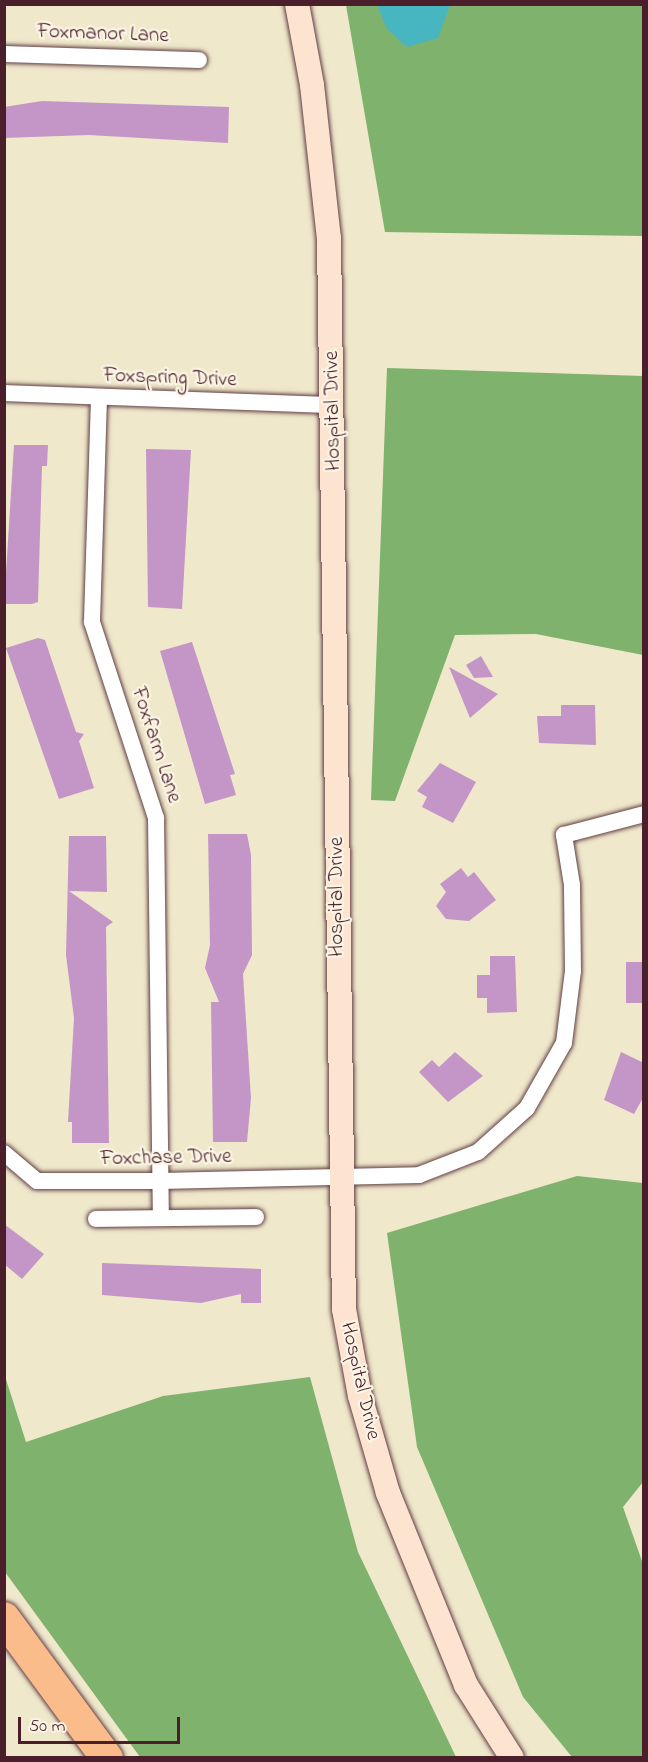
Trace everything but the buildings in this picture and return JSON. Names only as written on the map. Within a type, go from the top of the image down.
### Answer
[{"type":"highway","points":[[4,1618],[107,1758]]},
{"type":"street","name":"Hospital Drive","points":[[297,4],[312,85],[329,238],[334,405],[339,1176],[344,1309],[360,1395],[388,1493],[466,1685],[512,1758]]},
{"type":"street","name":"Foxmanor Lane","points":[[4,54],[199,60]]},
{"type":"street","name":"Foxspring Drive","points":[[4,393],[334,405]]},
{"type":"street","name":"Foxfarm Lane","points":[[99,398],[92,622],[156,818],[161,1218]]},
{"type":"street","name":"Foxchase Drive","points":[[4,1153],[36,1181],[160,1181],[419,1175],[478,1152],[527,1108],[564,1043],[573,971],[572,885],[564,836],[644,814]]},
{"type":"street","points":[[96,1219],[256,1217]]},
{"type":"green space","points":[[346,5],[643,5],[643,236],[385,232]]},
{"type":"green space","points":[[387,368],[644,376],[643,655],[536,634],[455,635],[395,801],[371,800]]},
{"type":"green space","points":[[577,1176],[643,1183],[643,1482],[623,1507],[643,1564],[643,1757],[572,1757],[523,1697],[417,1447],[387,1233]]},
{"type":"green space","points":[[4,1373],[26,1442],[163,1396],[310,1377],[358,1552],[456,1757],[140,1757],[5,1572]]},
{"type":"water","points":[[377,5],[450,5],[438,38],[407,47],[387,29]]}]
